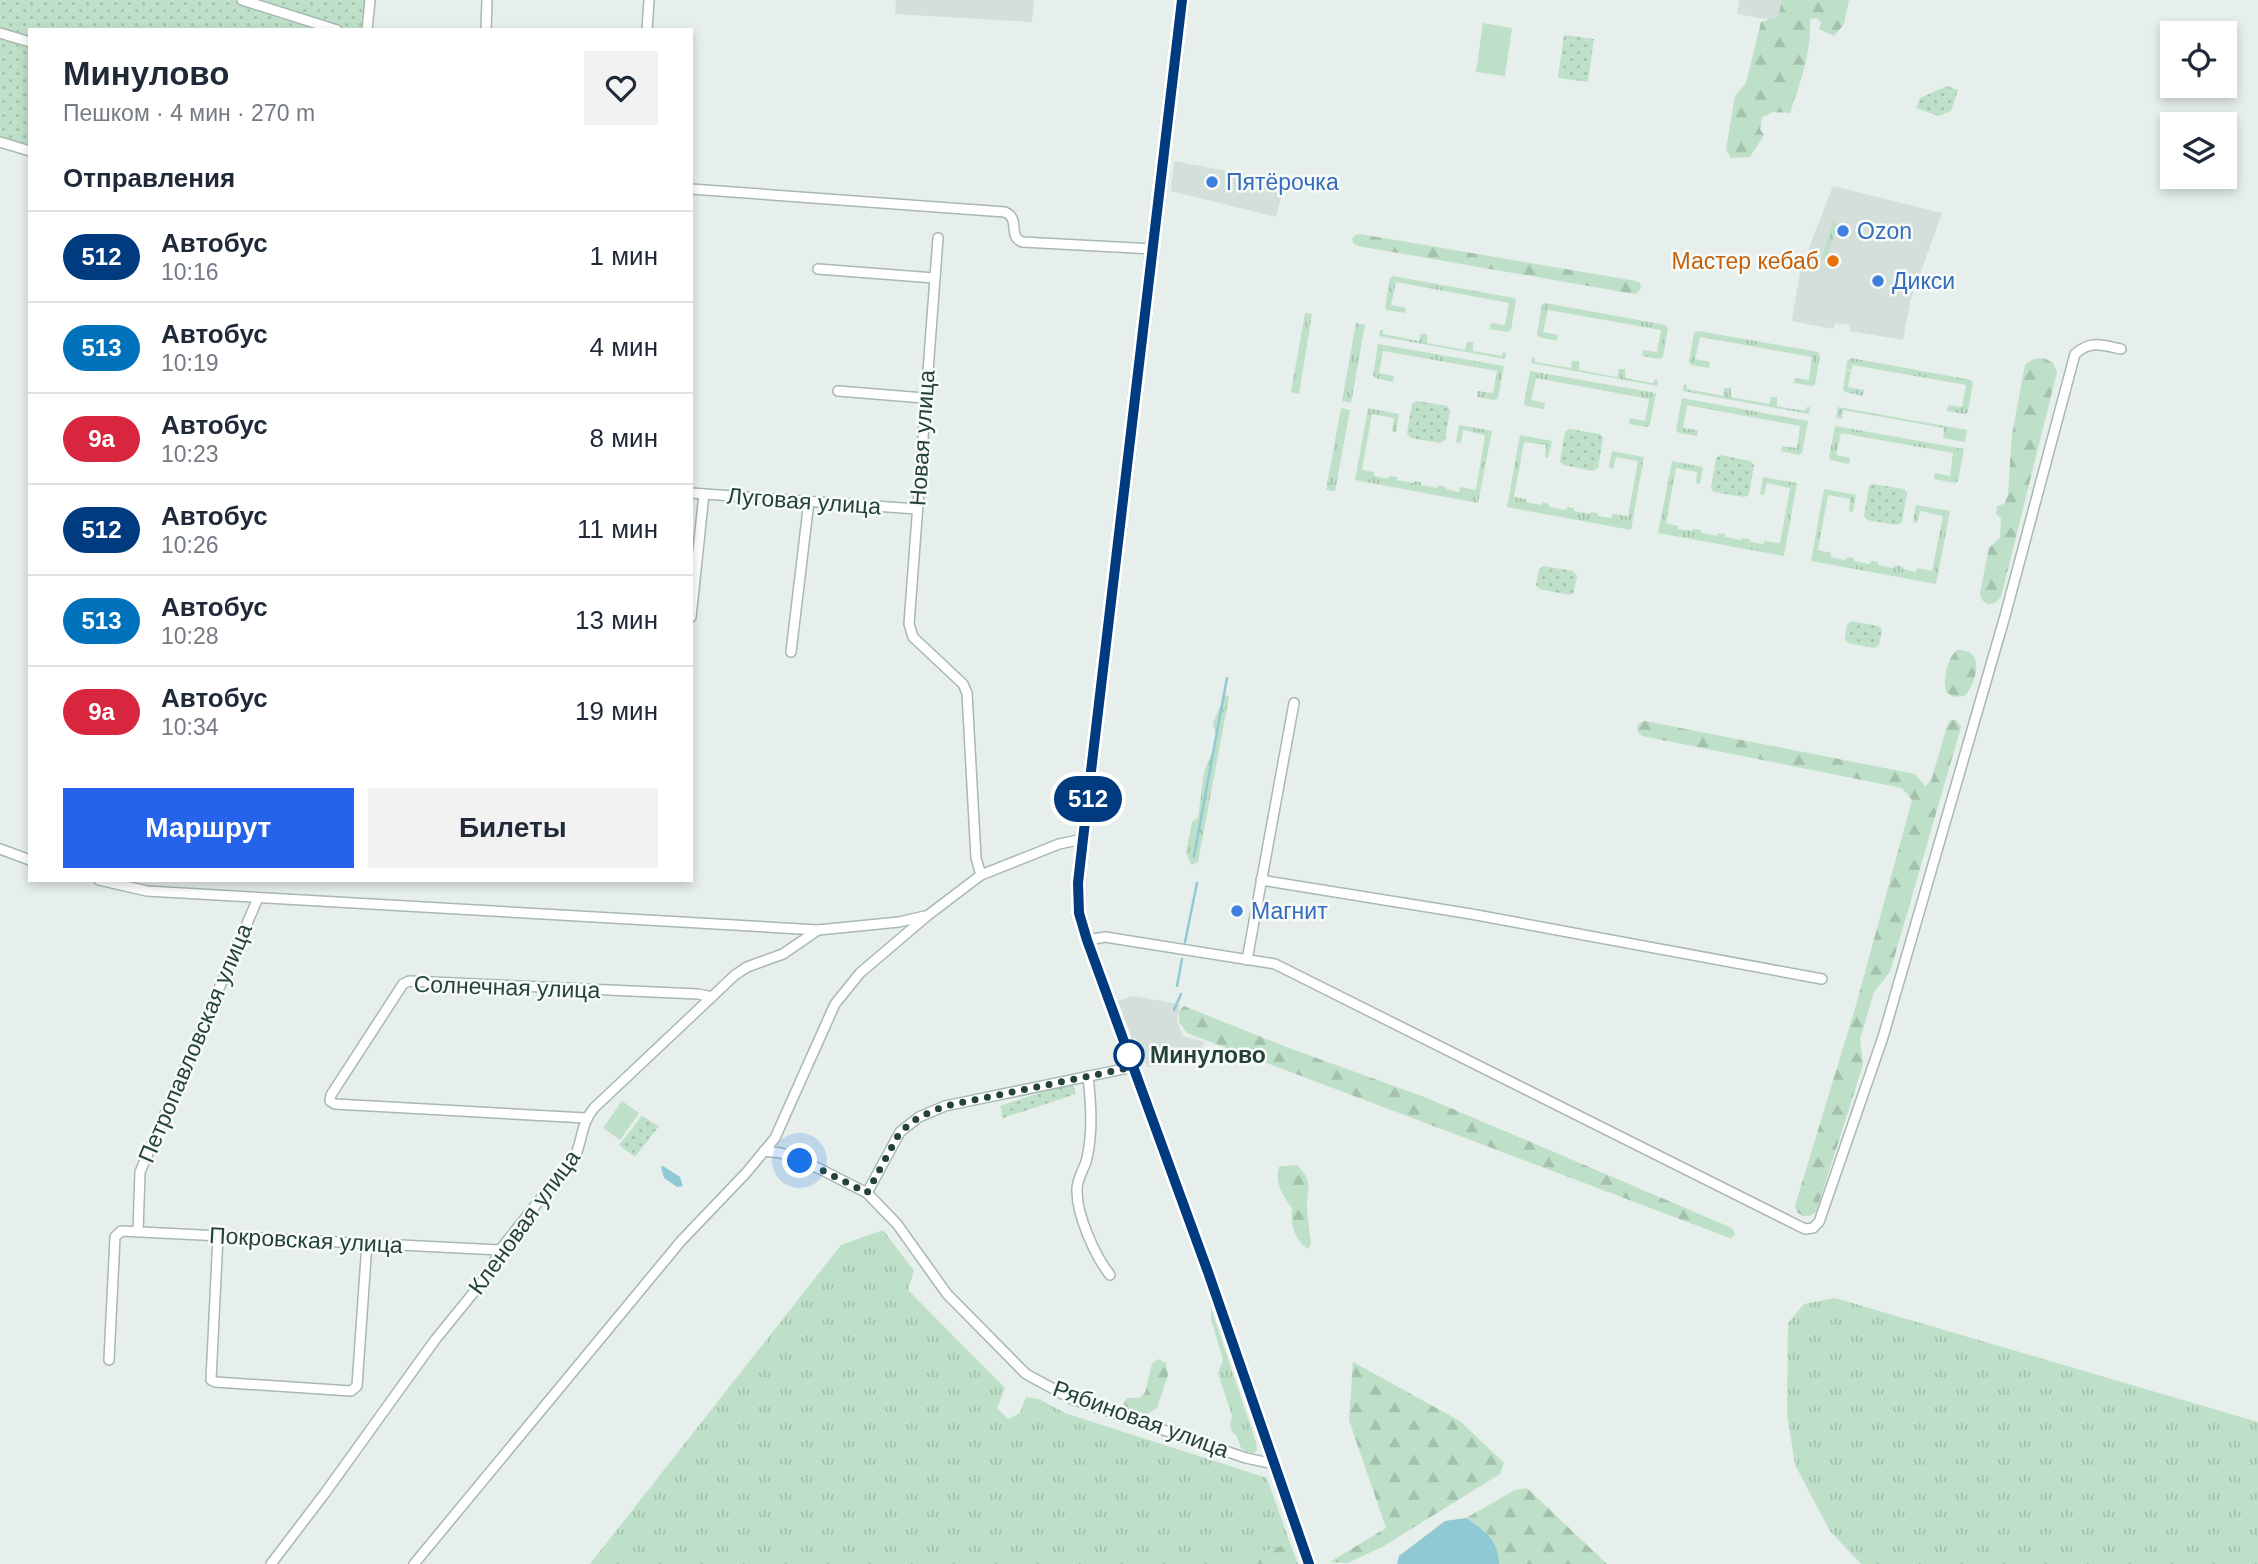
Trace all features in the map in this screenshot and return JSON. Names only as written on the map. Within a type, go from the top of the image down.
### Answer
[{"type":"main road","points":[[1182,0],[1078,883],[1079,913],[1309,1564]]},
{"type":"street","points":[[242,0],[331,28]]},
{"type":"street","points":[[367,28],[370,0]]},
{"type":"street","points":[[486,28],[487,0]]},
{"type":"street","points":[[648,28],[649,0]]},
{"type":"street","points":[[0,33],[28,41]]},
{"type":"street","points":[[0,142],[28,150]]},
{"type":"street","points":[[693,189],[1005,212],[1011,214],[1014,219],[1014,234],[1016,240],[1022,243],[1154,249]]},
{"type":"street","name":"Новая улица","points":[[938,238],[909,624],[913,636],[963,684],[967,693],[976,858],[981,875]]},
{"type":"street","points":[[818,269],[934,278]]},
{"type":"street","points":[[1087,940],[1105,937],[1275,964],[1805,1229],[1813,1228],[1819,1222],[1883,1037],[2015,579],[2075,354],[2084,346],[2094,344],[2121,349]]},
{"type":"street","points":[[838,391],[925,398]]},
{"type":"street","name":"Луговая улица","points":[[693,493],[917,509]]},
{"type":"street","points":[[693,598],[704,494]]},
{"type":"street","points":[[791,652],[809,500]]},
{"type":"street","points":[[1247,960],[1294,703]]},
{"type":"street","points":[[414,1564],[681,1241],[746,1173],[775,1138],[835,1004],[860,973],[927,916],[981,875],[1059,844],[1083,839]]},
{"type":"street","points":[[0,849],[28,859]]},
{"type":"street","points":[[1261,880],[1471,914],[1822,979]]},
{"type":"street","points":[[108,882],[147,891],[818,930],[899,922],[927,916]]},
{"type":"street","name":"Петропавловская улица","points":[[138,1232],[140,1172],[258,898]]},
{"type":"street","points":[[586,1118],[735,975],[747,967],[783,954],[818,930]]},
{"type":"street","name":"Солнечная улица","points":[[586,1118],[335,1104],[330,1101],[331,1095],[402,984],[409,981],[698,994],[712,997]]},
{"type":"street","points":[[867,1193],[900,1132],[919,1117],[945,1106],[1133,1067]]},
{"type":"street","points":[[1088,1076],[1092,1120],[1087,1159],[1076,1186],[1078,1206],[1099,1261],[1110,1275]]},
{"type":"street","name":"Кленовая улица","points":[[271,1564],[435,1339],[487,1276],[500,1250],[576,1154],[586,1118]]},
{"type":"street","name":"Рябиновая улица","points":[[764,1151],[781,1153],[867,1193],[897,1224],[947,1294],[1026,1374],[1072,1398],[1246,1458],[1274,1464]]},
{"type":"street","name":"Покровская улица","points":[[109,1360],[114,1237],[121,1231],[500,1250]]},
{"type":"street","points":[[218,1236],[211,1381],[351,1391],[357,1386],[367,1243]]},
{"type":"shaded area","points":[[896,0],[1034,0],[1032,22],[895,14]]},
{"type":"shaded area","points":[[1739,0],[1786,0],[1782,22],[1737,14]]},
{"type":"shaded area","points":[[1174,161],[1285,182],[1276,217],[1171,191]]},
{"type":"shaded area","points":[[1833,186],[1942,213],[1910,302],[1903,340],[1850,331],[1850,325],[1835,323],[1833,329],[1792,321],[1800,271]]},
{"type":"shaded area","points":[[1132,996],[1180,1004],[1177,1021],[1183,1036],[1204,1042],[1197,1062],[1147,1067],[1136,1038],[1132,1039],[1118,1001]]},
{"type":"green space","points":[[0,0],[375,0],[372,28],[28,28],[28,146],[0,138]]},
{"type":"green space","points":[[1782,0],[1849,0],[1844,24],[1834,36],[1819,29],[1821,22],[1816,18],[1810,19],[1807,55],[1790,113],[1773,112],[1762,117],[1760,129],[1764,135],[1750,157],[1731,158],[1726,150],[1735,96],[1746,83],[1761,22],[1778,17]]},
{"type":"green space","points":[[1483,23],[1512,28],[1505,76],[1476,72]]},
{"type":"green space","points":[[1564,35],[1594,39],[1588,82],[1558,78]]},
{"type":"green space","points":[[1947,86],[1958,90],[1951,111],[1939,116],[1916,108],[1920,98]]},
{"type":"green space","points":[[1833,222],[1838,223],[1826,260],[1821,259]]},
{"type":"green space","points":[[1360,234],[1636,281],[1641,288],[1634,294],[1358,246],[1352,239]]},
{"type":"green space","points":[[1393,276],[1514,298],[1516,300],[1511,330],[1508,332],[1490,329],[1491,323],[1505,325],[1509,303],[1396,282],[1391,305],[1406,308],[1405,313],[1387,310],[1385,307],[1390,278]]},
{"type":"green space","points":[[1545,303],[1666,325],[1668,328],[1663,357],[1660,359],[1642,356],[1643,350],[1657,352],[1661,330],[1548,310],[1543,332],[1558,335],[1557,341],[1539,337],[1537,334],[1542,305]]},
{"type":"green space","points":[[1305,313],[1312,314],[1299,394],[1291,392]]},
{"type":"green space","points":[[1356,323],[1365,325],[1351,403],[1342,401]]},
{"type":"green space","points":[[1380,330],[1383,330],[1383,334],[1419,341],[1421,334],[1427,334],[1427,343],[1465,350],[1467,342],[1473,342],[1473,351],[1502,356],[1503,352],[1506,353],[1505,359],[1379,336]]},
{"type":"green space","points":[[1698,331],[1818,352],[1820,355],[1815,385],[1794,383],[1795,378],[1809,380],[1812,357],[1700,337],[1695,359],[1710,362],[1709,368],[1691,365],[1689,362],[1694,333]]},
{"type":"green space","points":[[1378,344],[1504,366],[1498,398],[1495,400],[1477,397],[1478,391],[1493,393],[1497,371],[1383,351],[1379,373],[1394,376],[1393,382],[1375,378],[1373,375]]},
{"type":"green space","points":[[1532,357],[1535,362],[1571,368],[1572,361],[1579,361],[1579,370],[1617,377],[1619,369],[1625,369],[1625,378],[1653,383],[1655,379],[1658,380],[1657,386],[1531,363]]},
{"type":"green space","points":[[1851,358],[1971,380],[1973,383],[1968,412],[1965,414],[1947,411],[1948,405],[1962,407],[1966,385],[1853,365],[1851,370],[1846,369],[1847,361]]},
{"type":"green space","points":[[2044,358],[2053,363],[2057,372],[2001,597],[1995,603],[1987,604],[1980,593],[1989,548],[2000,537],[2001,518],[1996,514],[1997,506],[2004,504],[2008,495],[2012,434],[2025,365],[2034,359]]},
{"type":"green space","points":[[1846,370],[1851,371],[1848,387],[1864,390],[1863,396],[1845,392],[1843,389]]},
{"type":"green space","points":[[1530,371],[1656,393],[1650,425],[1647,427],[1629,424],[1630,418],[1645,421],[1649,399],[1536,378],[1531,400],[1545,403],[1544,409],[1526,406],[1524,403]]},
{"type":"green space","points":[[1684,384],[1687,389],[1723,396],[1724,388],[1731,388],[1731,397],[1769,404],[1771,397],[1777,397],[1777,406],[1805,411],[1810,407],[1809,414],[1683,391]]},
{"type":"green space","points":[[1682,398],[1808,421],[1802,453],[1799,455],[1781,451],[1782,446],[1797,448],[1800,426],[1687,405],[1683,428],[1698,430],[1697,436],[1679,433],[1676,430]]},
{"type":"green space","points":[[1417,401],[1447,406],[1450,411],[1445,440],[1440,443],[1410,438],[1407,433],[1412,404]]},
{"type":"green space","points":[[1838,407],[1967,430],[1965,442],[1943,438],[1944,428],[1843,410],[1842,419],[1836,418]]},
{"type":"green space","points":[[1341,408],[1350,410],[1335,491],[1326,490]]},
{"type":"green space","points":[[1368,408],[1399,414],[1396,432],[1392,431],[1394,418],[1372,414],[1362,470],[1388,479],[1389,476],[1397,477],[1397,480],[1421,482],[1421,485],[1437,488],[1438,485],[1459,492],[1460,487],[1476,490],[1485,435],[1463,430],[1461,443],[1456,442],[1459,425],[1492,431],[1478,503],[1355,480]]},
{"type":"green space","points":[[1835,426],[1964,449],[1958,481],[1955,483],[1934,479],[1935,473],[1950,476],[1953,453],[1841,433],[1836,455],[1850,458],[1849,464],[1831,460],[1829,457]]},
{"type":"green space","points":[[1569,429],[1600,434],[1603,438],[1598,468],[1593,471],[1563,465],[1560,461],[1565,432]]},
{"type":"green space","points":[[1520,435],[1552,441],[1548,458],[1545,457],[1546,445],[1524,442],[1514,497],[1541,505],[1542,502],[1549,504],[1549,507],[1566,510],[1567,507],[1574,508],[1574,511],[1598,513],[1598,516],[1628,516],[1638,461],[1616,457],[1613,469],[1609,468],[1612,451],[1644,457],[1631,530],[1507,507]]},
{"type":"green space","points":[[1720,455],[1750,461],[1754,465],[1749,495],[1744,497],[1714,492],[1711,488],[1716,458]]},
{"type":"green space","points":[[1672,461],[1703,467],[1700,484],[1696,483],[1697,472],[1676,468],[1666,523],[1678,526],[1678,529],[1701,530],[1701,533],[1717,536],[1718,533],[1725,534],[1725,537],[1750,539],[1750,542],[1780,543],[1790,488],[1767,483],[1764,495],[1760,494],[1763,477],[1797,483],[1784,556],[1658,533]]},
{"type":"green space","points":[[1873,484],[1904,489],[1907,493],[1902,522],[1897,525],[1867,520],[1864,516],[1869,486]]},
{"type":"green space","points":[[1824,489],[1856,495],[1853,512],[1849,511],[1850,499],[1828,495],[1818,550],[1845,560],[1847,557],[1854,558],[1854,561],[1870,564],[1871,561],[1878,562],[1878,565],[1894,568],[1895,565],[1916,572],[1917,568],[1932,571],[1943,516],[1920,511],[1917,523],[1913,522],[1916,505],[1950,511],[1936,584],[1811,561]]},
{"type":"green space","points":[[1543,566],[1573,571],[1577,576],[1574,592],[1569,595],[1539,589],[1536,585],[1539,569]]},
{"type":"green space","points":[[1852,621],[1878,626],[1882,630],[1879,645],[1874,648],[1848,643],[1845,639],[1847,624]]},
{"type":"green space","points":[[1957,650],[1972,655],[1976,667],[1969,690],[1964,696],[1954,697],[1946,692],[1945,681],[1948,664]]},
{"type":"green space","points":[[1224,696],[1229,697],[1198,862],[1191,865],[1186,852],[1192,822],[1198,818],[1204,772],[1216,736],[1213,723]]},
{"type":"green space","points":[[1951,720],[1956,720],[1961,727],[1890,972],[1874,992],[1860,1039],[1863,1065],[1816,1212],[1803,1216],[1797,1212],[1795,1206],[1856,1005],[1912,800],[1902,788],[1642,736],[1637,727],[1645,721],[1915,774],[1925,786],[1931,781]]},
{"type":"green space","points":[[1184,1006],[1289,1048],[1427,1098],[1732,1228],[1735,1235],[1730,1238],[1187,1033],[1179,1022],[1179,1011]]},
{"type":"green space","points":[[1072,1082],[1076,1094],[1003,1118],[1000,1106]]},
{"type":"green space","points":[[622,1101],[639,1113],[620,1140],[603,1128]]},
{"type":"green space","points":[[642,1116],[659,1126],[635,1157],[619,1145]]},
{"type":"green space","points":[[1297,1165],[1308,1184],[1307,1210],[1311,1244],[1308,1249],[1296,1236],[1292,1208],[1282,1194],[1278,1178],[1279,1167]]},
{"type":"green space","points":[[883,1230],[914,1271],[908,1290],[1005,1388],[997,1408],[1008,1419],[1020,1413],[1026,1397],[1039,1399],[1065,1413],[1267,1478],[1290,1543],[1228,1564],[590,1564],[841,1245]]},
{"type":"green space","points":[[1835,1298],[2258,1422],[2258,1564],[1861,1564],[1830,1531],[1795,1465],[1787,1413],[1788,1323],[1804,1304]]},
{"type":"green space","points":[[1211,1308],[1256,1442],[1257,1450],[1254,1453],[1241,1448],[1232,1432],[1232,1416],[1218,1373],[1223,1360],[1211,1319]]},
{"type":"green space","points":[[1158,1359],[1166,1363],[1168,1375],[1157,1408],[1147,1414],[1127,1409],[1123,1403],[1127,1398],[1139,1398],[1145,1393],[1152,1364]]},
{"type":"green space","points":[[1353,1362],[1460,1421],[1504,1463],[1500,1474],[1382,1547],[1348,1563],[1330,1562],[1386,1528],[1349,1420]]},
{"type":"green space","points":[[1527,1488],[1607,1564],[1499,1564],[1496,1548],[1489,1536],[1466,1518],[1515,1490]]},
{"type":"green space","points":[[1290,1543],[1298,1564],[1228,1564],[1232,1562]]},
{"type":"water","points":[[663,1166],[680,1177],[683,1186],[677,1187],[664,1178]]},
{"type":"water","points":[[1466,1518],[1489,1536],[1496,1549],[1499,1564],[1397,1564],[1399,1556],[1445,1521]]},
{"type":"waterway","points":[[1194,856],[1227,678]]},
{"type":"waterway","points":[[1185,942],[1197,883]]},
{"type":"waterway","points":[[1177,986],[1182,959]]},
{"type":"waterway","points":[[1174,1010],[1181,994]]},
{"type":"bus line","name":"512","points":[[1182,0],[1078,883],[1079,913],[1309,1564]]},
{"type":"place","name":"Пятёрочка","points":[[1212,182]]},
{"type":"place","name":"Ozon","points":[[1843,231]]},
{"type":"place","name":"Мастер кебаб","points":[[1833,261]]},
{"type":"place","name":"Дикси","points":[[1878,281]]},
{"type":"place","name":"Магнит","points":[[1237,911]]},
{"type":"place","name":"Минулово","points":[[1129,1055]]},
{"type":"route","points":[[800,1161],[867,1193],[900,1132],[919,1117],[945,1106],[1133,1067],[1129,1055]]}]
